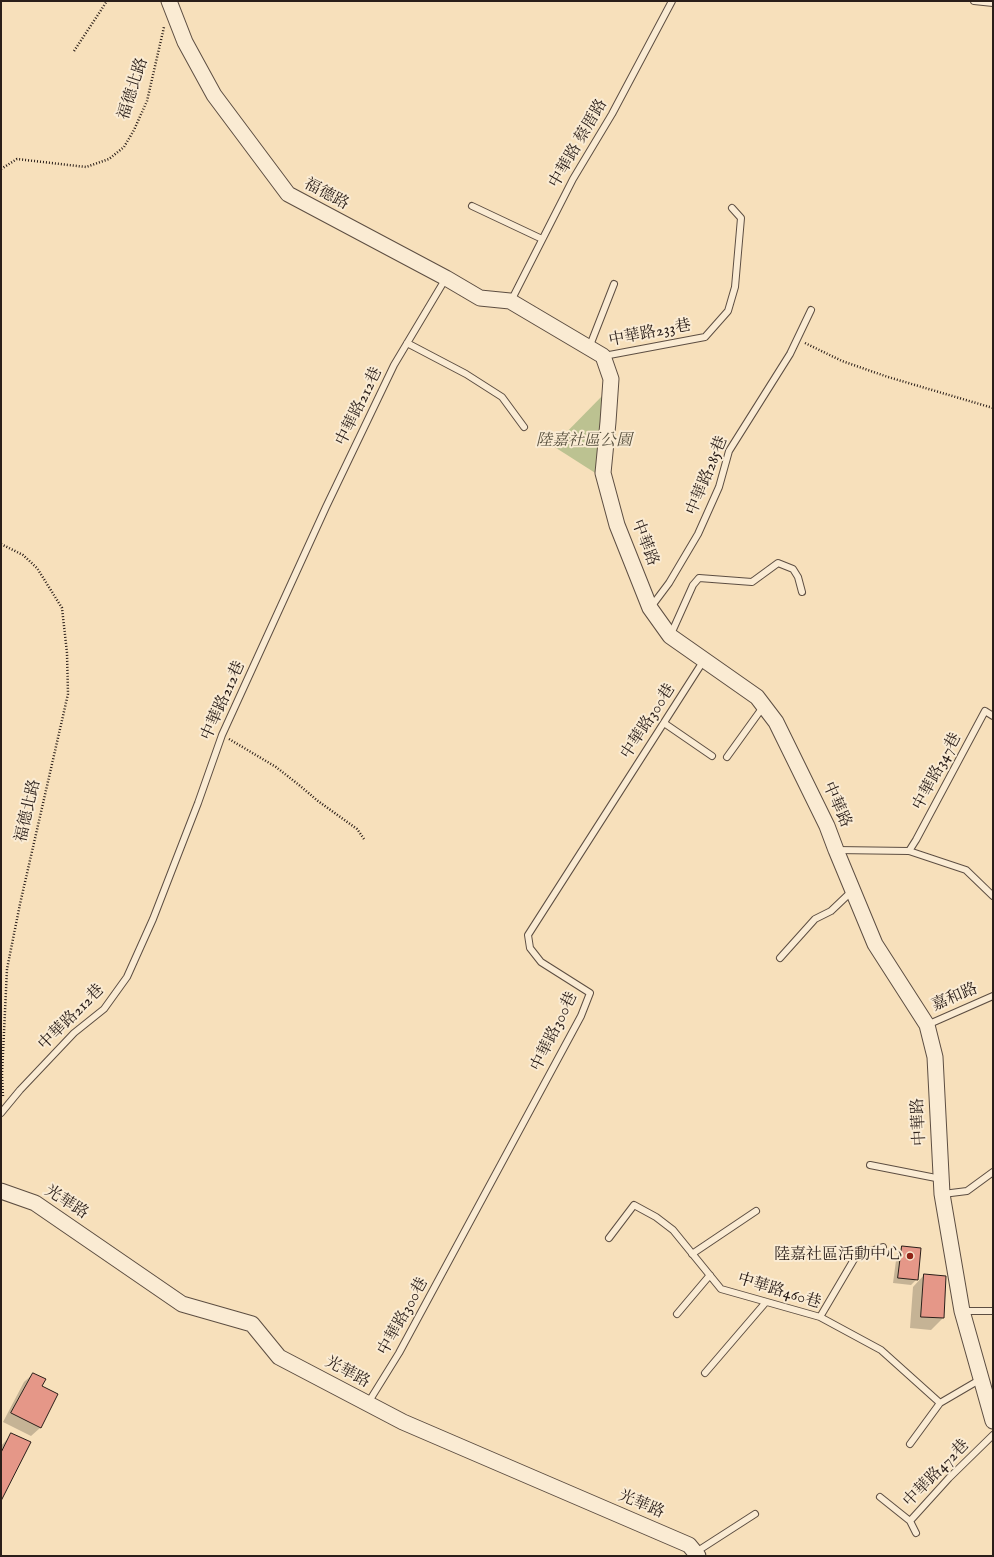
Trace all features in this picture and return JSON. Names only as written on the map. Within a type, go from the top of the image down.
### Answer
[{"type":"street","name":"福德路","points":[[169,1],[185,42],[214,94],[288,194],[446,278],[480,298],[510,302]]},
{"type":"street","points":[[510,302],[603,356]]},
{"type":"street","name":"中華路","points":[[603,356],[611,379],[603,473],[617,525],[650,608],[670,636],[757,697],[776,722],[827,826],[875,944],[927,1025],[935,1056],[942,1194],[962,1310],[993,1421]]},
{"type":"street","name":"光華路","points":[[1,1191],[35,1202],[182,1304],[252,1324],[279,1357],[368,1404],[403,1422],[689,1545],[697,1554]]},
{"type":"lane","name":"中華路 蔡厝路","points":[[510,302],[573,178],[612,114],[672,1]]},
{"type":"lane","points":[[974,1],[993,3]]},
{"type":"lane","points":[[472,206],[542,239]]},
{"type":"lane","name":"中華路233巷","points":[[603,356],[705,337],[728,311],[735,287],[741,218],[732,208]]},
{"type":"lane","name":"中華路212巷","points":[[3,1111],[20,1090],[74,1033],[104,1009],[127,977],[153,919],[222,735],[326,507],[394,365],[446,278]]},
{"type":"lane","points":[[589,348],[614,284]]},
{"type":"lane","name":"中華路285巷","points":[[650,608],[669,583],[698,534],[719,487],[729,451],[790,354],[811,310]]},
{"type":"lane","points":[[407,343],[466,374],[502,397],[524,427]]},
{"type":"lane","points":[[670,636],[693,585],[699,578],[752,582],[778,563],[793,569],[798,577],[802,592]]},
{"type":"lane","name":"中華路300巷","points":[[368,1404],[399,1353],[581,1016],[590,993],[541,962],[530,948],[528,935],[704,660]]},
{"type":"lane","points":[[727,757],[764,706]]},
{"type":"lane","name":"中華路347巷","points":[[909,851],[920,834],[985,711],[993,716]]},
{"type":"lane","points":[[664,723],[712,756]]},
{"type":"lane","points":[[836,850],[909,851],[966,870],[993,896]]},
{"type":"lane","points":[[780,958],[815,919],[831,911],[853,890]]},
{"type":"lane","name":"嘉和路","points":[[927,1025],[993,996]]},
{"type":"lane","points":[[870,1165],[942,1179]]},
{"type":"lane","points":[[942,1194],[967,1191],[993,1172]]},
{"type":"lane","name":"中華路460巷","points":[[609,1238],[634,1205],[656,1217],[673,1230],[722,1289],[820,1318],[881,1350],[940,1403]]},
{"type":"lane","points":[[692,1254],[756,1211]]},
{"type":"lane","points":[[820,1318],[856,1256],[884,1247]]},
{"type":"lane","points":[[677,1314],[710,1275]]},
{"type":"lane","points":[[705,1373],[766,1302]]},
{"type":"lane","points":[[962,1310],[993,1311]]},
{"type":"lane","points":[[910,1444],[940,1403],[981,1379]]},
{"type":"lane","name":"中華路472巷","points":[[880,1497],[910,1521],[949,1478],[993,1435]]},
{"type":"lane","points":[[697,1554],[755,1514]]},
{"type":"lane","points":[[910,1521],[916,1533]]},
{"type":"path","points":[[74,51],[107,1]]},
{"type":"path","name":"福德北路","points":[[1,169],[17,159],[86,167],[109,159],[124,147],[134,130],[147,101],[165,25]]},
{"type":"path","points":[[797,339],[842,361],[888,377],[993,408]]},
{"type":"path","name":"福德北路","points":[[1,544],[23,555],[37,568],[62,608],[67,654],[68,694],[20,904],[7,970],[2,1074],[3,1111]]},
{"type":"path","points":[[222,735],[276,767],[318,801],[357,829],[364,839]]},
{"type":"green space","name":"陸嘉社區公園","points":[[607,391],[600,476],[553,446]]},
{"type":"building","name":"陸嘉社區活動中心","points":[[902,1246],[921,1248],[918,1280],[898,1278]]},
{"type":"building","points":[[924,1274],[946,1276],[944,1318],[921,1317]]},
{"type":"building","points":[[33,1373],[46,1379],[42,1386],[58,1394],[41,1428],[11,1413]]},
{"type":"building","points":[[11,1433],[31,1442],[1,1501],[1,1453]]},
{"type":"place","name":"陸嘉社區活動中心","points":[[910,1256]]}]
